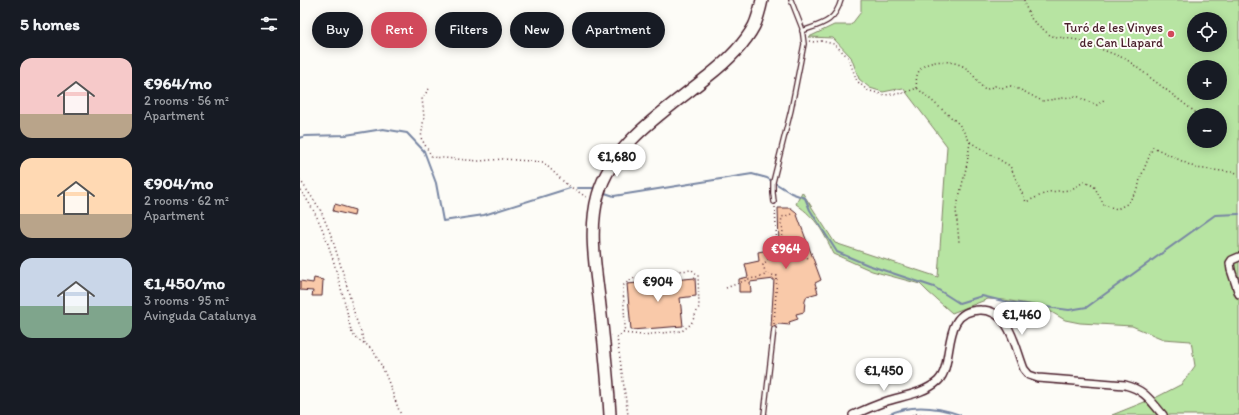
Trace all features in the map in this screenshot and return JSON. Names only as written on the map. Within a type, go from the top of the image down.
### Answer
[{"type":"street","points":[[610,415],[605,350],[594,251],[593,224],[601,185],[617,157],[640,132],[718,68],[735,52],[754,26],[762,0]]},
{"type":"street","points":[[1239,257],[1232,260],[1230,266],[1239,294]]},
{"type":"street","points":[[853,415],[887,401],[923,389],[938,381],[944,371],[949,342],[960,317],[969,312],[981,310],[997,313],[1004,320],[1024,369],[1029,375],[1038,378],[1125,385],[1132,387],[1146,394],[1162,415]]},
{"type":"lane","points":[[774,202],[773,182],[791,110],[804,39],[791,0]]},
{"type":"lane","points":[[802,31],[827,22],[838,9],[841,0]]},
{"type":"lane","points":[[764,415],[774,329]]},
{"type":"path","points":[[1024,0],[1032,20],[1051,36],[1078,40],[1126,59],[1190,108]]},
{"type":"path","points":[[804,39],[814,42],[820,41],[834,44],[848,57],[857,81],[868,90],[884,95],[904,93],[917,88]]},
{"type":"path","points":[[1105,99],[1097,105],[1077,96],[1042,101],[1011,86],[1001,88],[995,86],[985,90],[967,69],[956,62],[944,61],[929,63],[921,68],[917,74],[917,88],[958,124],[970,142],[1010,166],[1026,202],[1048,192],[1070,190],[1084,182],[1094,186],[1104,205],[1117,209],[1127,204],[1138,189],[1140,179],[1153,147],[1196,168],[1239,173]]},
{"type":"path","points":[[429,89],[422,98],[424,117],[421,138],[432,156],[479,161],[503,160],[543,162],[566,184],[596,204]]},
{"type":"path","points":[[959,242],[956,210],[967,164],[970,142]]},
{"type":"path","points":[[300,180],[320,209],[331,235],[356,319],[365,343]]},
{"type":"path","points":[[300,190],[313,210],[321,227],[334,264],[352,333],[357,339],[372,349],[379,361],[401,415]]},
{"type":"path","points":[[766,274],[763,265],[768,260],[777,257],[778,253],[774,202]]},
{"type":"path","points":[[781,252],[783,230],[781,224],[782,217],[792,214]]},
{"type":"path","points":[[778,253],[802,246],[808,259]]},
{"type":"path","points":[[623,333],[642,335],[682,331],[691,324],[699,307],[698,275],[692,270],[640,275],[628,281],[623,286],[625,327],[623,333],[617,338],[628,415]]},
{"type":"path","points":[[726,288],[749,279],[762,277],[766,274],[777,276],[774,329]]},
{"type":"path","points":[[912,415],[933,415]]},
{"type":"green space","points":[[861,0],[1239,0],[1239,415],[1112,415],[1157,397],[1182,384],[1195,366],[1191,341],[1163,339],[1132,326],[1080,323],[1065,320],[1041,306],[1004,300],[988,299],[952,313],[920,284],[872,271],[834,254],[819,226],[810,215],[796,204],[802,192],[835,243],[938,277],[947,146],[903,88],[883,92],[870,88],[859,79],[851,57],[833,38],[809,37],[834,25],[851,25],[861,12]]},
{"type":"building","points":[[335,204],[355,210],[354,216],[333,211]]},
{"type":"building","points":[[778,208],[791,208],[796,212],[821,280],[815,283],[818,293],[807,296],[804,312],[796,314],[798,319],[789,322],[790,325],[779,324],[771,327],[774,279],[750,282],[751,292],[739,292],[739,279],[748,277],[745,264],[759,261],[758,252],[779,248]]},
{"type":"building","points":[[314,278],[323,280],[322,296],[312,296],[313,291],[300,290],[300,281],[313,283]]},
{"type":"building","points":[[695,278],[696,296],[680,298],[683,326],[631,330],[627,284]]},
{"type":"waterway","points":[[300,138],[305,136],[346,135],[383,129],[407,133],[424,151],[436,183],[443,221],[484,215],[570,188]]},
{"type":"waterway","points":[[605,193],[614,196],[752,174],[767,178],[791,193],[805,198],[810,210],[837,252],[868,265],[934,287],[959,303],[982,296],[1007,302],[1069,310],[1087,307],[1215,215],[1239,214]]},
{"type":"waterway","points":[[577,188],[593,188]]},
{"type":"waterway","points":[[888,415],[905,409],[914,408],[942,410],[960,415]]},
{"type":"place","name":"Turó de les Vinyes de Can Llapard","points":[[1171,34]]}]
